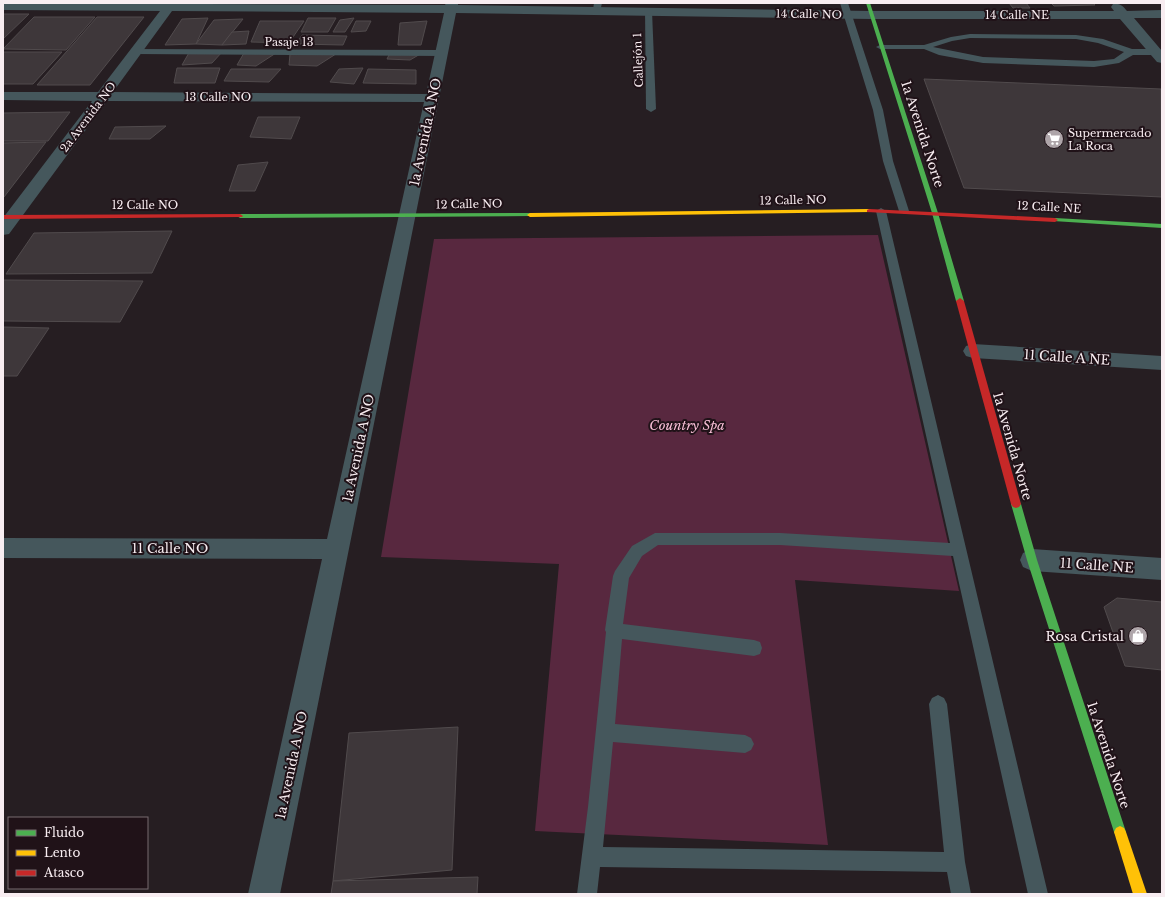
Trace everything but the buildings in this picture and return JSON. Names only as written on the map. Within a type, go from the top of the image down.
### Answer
[{"type":"street","points":[[1114,3],[1160,55]]},
{"type":"street","name":"14 Calle NO","points":[[3,6],[171,5],[597,7],[648,11],[869,9]]},
{"type":"street","name":"2a Avenida NO","points":[[3,230],[8,217],[103,96],[171,5]]},
{"type":"street","name":"1a Avenida A NO","points":[[264,894],[452,6]]},
{"type":"street","name":"14 Calle NE","points":[[869,9],[1124,15],[1162,14]]},
{"type":"street","name":"1a Avenida Norte","points":[[869,9],[880,47],[935,213],[1032,560],[1140,894]]},
{"type":"street","name":"13 Calle NO","points":[[3,96],[432,98]]},
{"type":"street","name":"12 Calle NO","points":[[8,217],[407,216],[881,211],[935,213]]},
{"type":"street","name":"12 Calle NE","points":[[935,213],[1162,226]]},
{"type":"street","name":"11 Calle A NE","points":[[973,351],[1162,363]]},
{"type":"street","name":"11 Calle NO","points":[[3,548],[337,549]]},
{"type":"street","name":"11 Calle NE","points":[[1032,560],[1162,569]]},
{"type":"lane","points":[[846,9],[878,110],[888,161],[904,211]]},
{"type":"lane","name":"Callejón 1","points":[[648,11],[651,109]]},
{"type":"lane","points":[[880,47],[925,47],[951,39],[970,36],[1076,38],[1100,41],[1131,52],[1160,55]]},
{"type":"lane","points":[[925,47],[939,52],[983,60],[1094,64],[1116,61],[1131,52]]},
{"type":"lane","name":"Pasaje 13","points":[[136,52],[442,53]]},
{"type":"lane","points":[[881,211],[1038,894]]},
{"type":"lane","points":[[587,894],[605,732],[613,630],[621,576],[637,551],[655,539],[719,538],[780,539],[959,550]]},
{"type":"lane","points":[[613,630],[754,648]]},
{"type":"lane","points":[[938,704],[955,862],[961,894]]},
{"type":"lane","points":[[605,732],[745,744]]},
{"type":"lane","points":[[592,857],[955,862]]},
{"type":"green space","name":"Country Spa","points":[[878,235],[959,591],[795,580],[828,845],[535,831],[559,564],[381,557],[434,239]]},
{"type":"traffic: fast","points":[[868,3],[935,213],[960,301]]},
{"type":"traffic: fast","points":[[240,216],[530,215]]},
{"type":"traffic: fast","points":[[1055,220],[1162,226]]},
{"type":"traffic: fast","points":[[1016,504],[1032,560],[1120,832]]},
{"type":"traffic: slow","points":[[530,215],[869,211]]},
{"type":"traffic: slow","points":[[1120,832],[1140,894]]},
{"type":"traffic: jam","points":[[869,211],[1055,220]]},
{"type":"traffic: jam","points":[[3,217],[240,216]]},
{"type":"traffic: jam","points":[[960,301],[1016,504]]},
{"type":"place","name":"Supermercado La Roca","points":[[1054,139]]},
{"type":"place","name":"Rosa Cristal","points":[[1138,636]]}]
